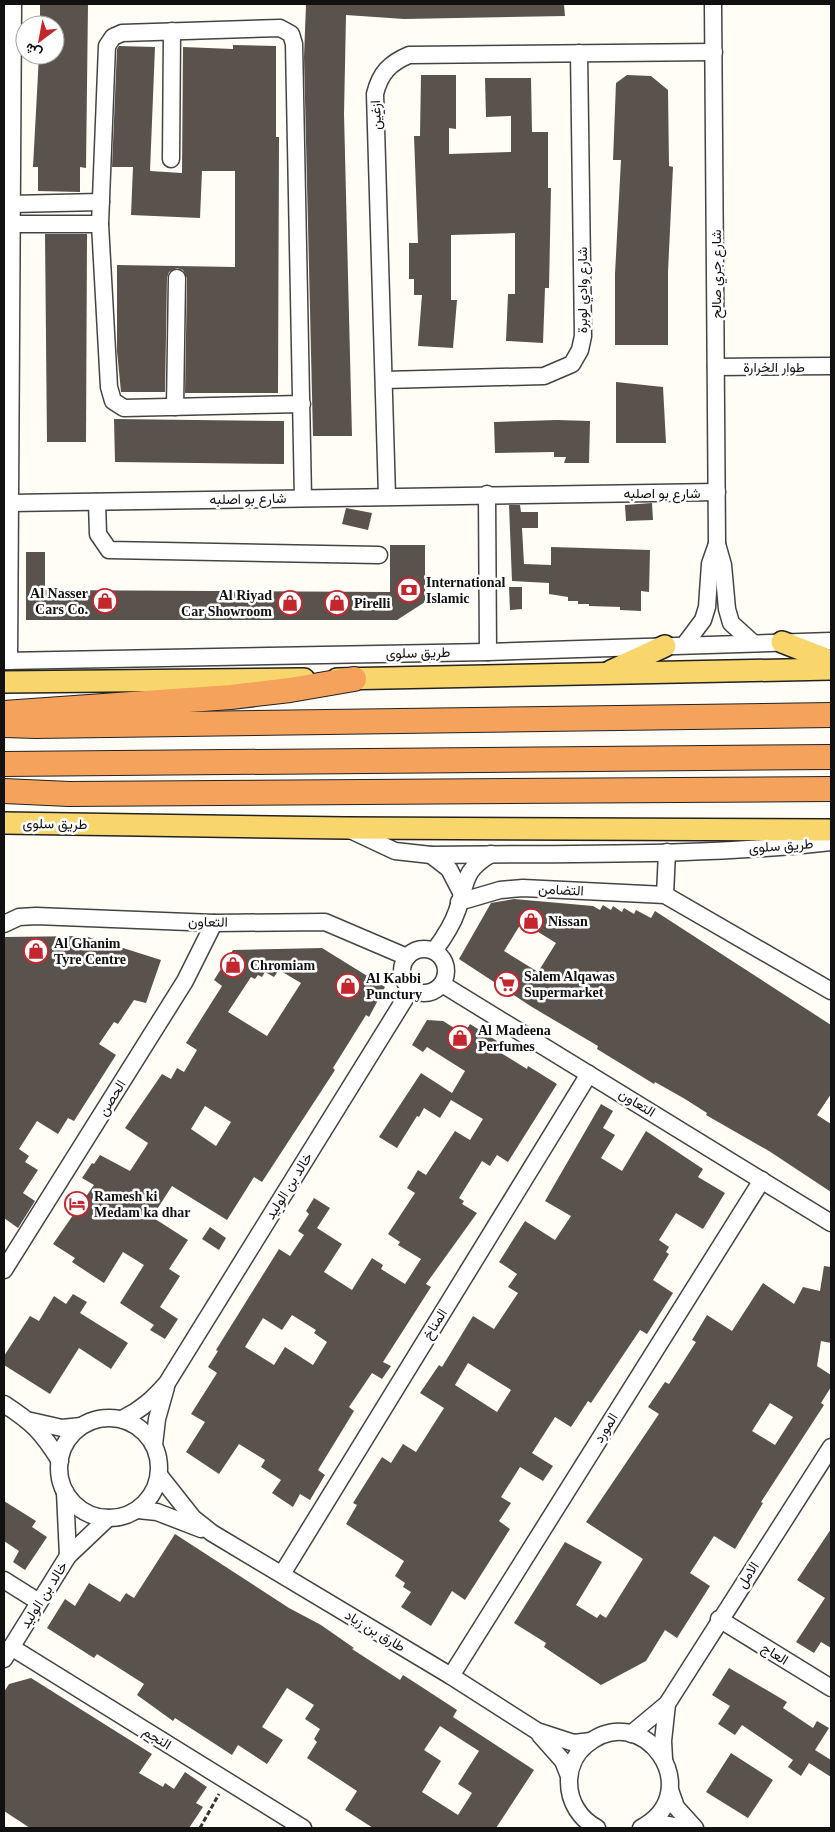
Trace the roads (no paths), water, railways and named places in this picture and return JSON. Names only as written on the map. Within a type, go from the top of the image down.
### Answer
[{"type":"highway","points":[[4,713],[231,696],[290,690],[354,679]]},
{"type":"highway","points":[[4,725],[831,715]]},
{"type":"highway","points":[[4,764],[831,757]]},
{"type":"highway","points":[[4,791],[69,794],[831,789]]},
{"type":"main road","points":[[782,642],[831,661]]},
{"type":"main road","points":[[605,674],[675,645]]},
{"type":"main road","name":"طريق سلوى","points":[[4,682],[354,679],[831,670]]},
{"type":"main road","name":"طريق سلوى","points":[[4,823],[346,828],[831,830]]},
{"type":"street","points":[[6,661],[10,504],[13,4]]},
{"type":"street","name":"شارع جري صالح","points":[[713,4],[717,544],[723,564],[727,609],[731,623],[754,643]]},
{"type":"street","points":[[302,404],[124,408],[113,401],[108,388],[100,224],[107,46],[113,37],[122,33],[280,28],[290,34],[294,44],[302,404],[303,498]]},
{"type":"street","points":[[171,159],[172,31]]},
{"type":"street","name":"شارع وادي لوبرة","points":[[384,380],[544,376],[572,364],[580,350],[583,336],[579,52]]},
{"type":"street","name":"ازغين","points":[[387,496],[375,94],[379,80],[386,69],[396,60],[409,55],[714,52]]},
{"type":"street","points":[[12,204],[101,202]]},
{"type":"street","points":[[12,224],[100,224]]},
{"type":"street","points":[[175,407],[177,278]]},
{"type":"street","name":"طوار الخرارة","points":[[716,367],[831,366]]},
{"type":"street","name":"شارع بو اصلبه","points":[[10,504],[487,494],[717,492]]},
{"type":"street","points":[[487,494],[488,652]]},
{"type":"street","points":[[97,502],[98,534],[109,550],[379,555]]},
{"type":"street","name":"شارع جري صالح","points":[[675,645],[703,620],[707,608],[710,564],[717,544]]},
{"type":"street","name":"طريق سلوى","points":[[6,661],[488,652],[831,641]]},
{"type":"street","name":"طريق سلوى","points":[[346,828],[395,851],[431,855],[668,852],[831,842]]},
{"type":"street","points":[[665,895],[668,852]]},
{"type":"street","points":[[434,951],[452,922],[466,879],[475,865],[491,854]]},
{"type":"street","points":[[431,855],[450,869],[460,897]]},
{"type":"street","name":"التضامن","points":[[460,897],[523,888],[665,895],[828,983]]},
{"type":"street","name":"التعاون","points":[[4,924],[19,918],[36,916],[214,923],[325,922],[407,957]]},
{"type":"street","name":"الحصن","points":[[4,1270],[185,981],[214,923]]},
{"type":"street","points":[[417,950],[434,951],[440,955],[445,965],[446,973],[442,984],[433,991],[426,993],[411,989],[402,974],[403,963],[407,957],[417,950]]},
{"type":"street","name":"التعاون","points":[[442,984],[831,1223]]},
{"type":"street","name":"خالد بن الوليد","points":[[122,1419],[136,1413],[152,1400],[167,1383],[411,989]]},
{"type":"street","name":"المناخ","points":[[282,1574],[589,1074]]},
{"type":"street","name":"المورد","points":[[451,1676],[762,1180]]},
{"type":"street","name":"خالد بن الوليد","points":[[154,1445],[157,1419],[167,1383]]},
{"type":"street","points":[[4,1404],[31,1421],[46,1438],[60,1461]]},
{"type":"street","points":[[31,1421],[62,1428],[81,1426],[97,1420],[122,1419],[144,1431],[154,1445],[160,1465],[159,1475],[150,1498],[138,1510],[124,1516],[108,1518],[83,1511],[65,1492],[60,1477],[60,1461],[65,1445],[81,1426]]},
{"type":"street","name":"الامل","points":[[631,1734],[666,1704],[719,1619],[831,1450]]},
{"type":"street","name":"طارق بن زياد","points":[[159,1475],[192,1518],[212,1533],[451,1676],[536,1731],[563,1761],[569,1776]]},
{"type":"street","name":"خالد بن الوليد","points":[[65,1492],[68,1556]]},
{"type":"street","name":"طارق بن زياد","points":[[138,1510],[157,1512],[212,1533]]},
{"type":"street","name":"خالد بن الوليد","points":[[7,1653],[68,1556],[108,1518]]},
{"type":"street","points":[[4,1580],[39,1602]]},
{"type":"street","name":"العاج","points":[[719,1619],[831,1688]]},
{"type":"street","name":"النجم","points":[[7,1653],[303,1828]]},
{"type":"street","name":"الامل","points":[[666,1704],[662,1741],[670,1790]]},
{"type":"street","name":"طارق بن زياد","points":[[536,1731],[574,1743],[591,1741]]},
{"type":"street","points":[[575,1828],[574,1806],[570,1792],[569,1776],[576,1756],[591,1741],[606,1734],[631,1734],[654,1746],[664,1759]]},
{"type":"street","points":[[645,1827],[662,1810],[670,1790]]},
{"type":"street","points":[[670,1790],[676,1807],[695,1828]]},
{"type":"street","points":[[574,1806],[585,1820],[598,1828]]},
{"type":"street","points":[[645,1827],[664,1824],[685,1828]]},
{"type":"place","name":"International Islamic","points":[[409,590]]},
{"type":"place","name":"Al Nasser Cars Co.","points":[[105,601]]},
{"type":"place","name":"Al Riyad Car Showroom","points":[[290,603]]},
{"type":"place","name":"Pirelli","points":[[337,603]]},
{"type":"place","name":"Nissan","points":[[531,921]]},
{"type":"place","name":"Al Ghanim Tyre Centre","points":[[36,951]]},
{"type":"place","name":"Chromiam","points":[[233,965]]},
{"type":"place","name":"Salem Alqawas Supermarket","points":[[507,984]]},
{"type":"place","name":"Al Kabbi Punctury","points":[[348,986]]},
{"type":"place","name":"Al Madeena Perfumes","points":[[460,1038]]},
{"type":"place","name":"Ramesh ki Medam ka dhar","points":[[77,1204]]}]
